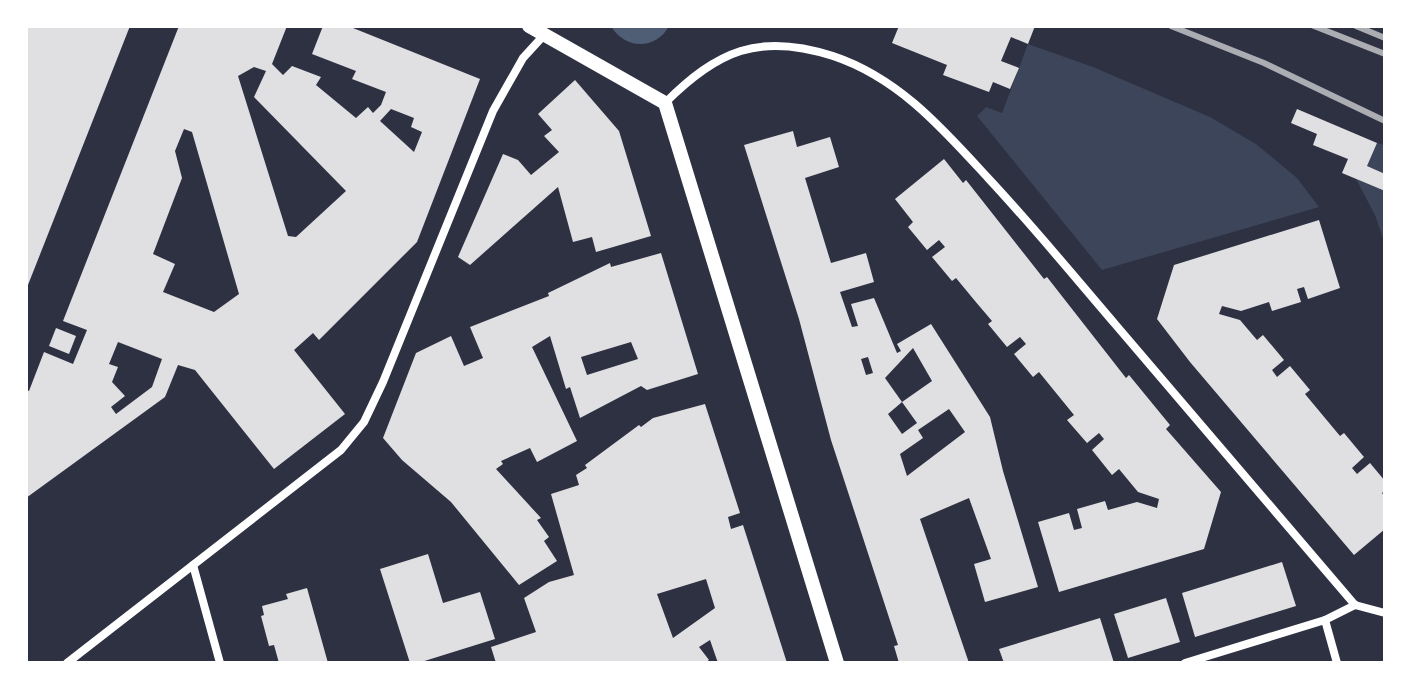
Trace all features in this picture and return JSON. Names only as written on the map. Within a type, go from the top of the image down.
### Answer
[{"type":"street","points":[[529,26],[665,103],[837,663]]},
{"type":"street","points":[[67,663],[341,450],[364,422],[406,330],[493,111],[523,58],[546,34]]},
{"type":"street","points":[[665,103],[693,75],[730,53],[760,46],[799,48],[834,56],[895,87],[930,115],[1018,211],[1355,605],[1385,613]]},
{"type":"street","points":[[193,565],[220,663]]},
{"type":"street","points":[[1185,663],[1325,620],[1355,605]]},
{"type":"street","points":[[1325,620],[1337,663]]},
{"type":"shaded area","points":[[611,26],[669,26],[656,40],[640,44],[624,40]]},
{"type":"shaded area","points":[[1028,44],[1093,67],[1210,117],[1256,144],[1297,178],[1319,207],[1102,270],[977,116],[986,107],[1002,113]]},
{"type":"shaded area","points":[[1377,143],[1385,145],[1385,174],[1367,166]]},
{"type":"shaded area","points":[[1356,179],[1385,191],[1385,244],[1375,215]]},
{"type":"building","points":[[26,26],[130,26],[26,290]]},
{"type":"building","points":[[179,26],[287,26],[272,64],[283,75],[292,66],[321,77],[316,85],[356,118],[368,107],[373,113],[381,105],[386,92],[352,79],[356,71],[312,54],[323,26],[348,26],[480,79],[417,242],[319,340],[313,333],[294,350],[345,414],[274,469],[195,370],[178,365],[165,397],[26,498],[26,390],[29,391],[44,352],[73,364],[87,330],[63,321]],"holes":[[[254,67],[266,71],[254,97],[346,191],[296,237],[288,236],[238,76]],[[391,109],[414,118],[411,127],[422,132],[414,152],[380,121]],[[184,129],[192,132],[239,294],[214,312],[163,292],[175,264],[153,254],[182,178],[175,151]],[[118,342],[162,359],[152,387],[116,414],[111,407],[125,396],[112,382],[118,367],[109,364]]]},
{"type":"building","points":[[899,26],[1035,26],[1028,44],[1011,37],[1001,61],[1019,68],[1010,89],[993,82],[989,92],[943,75],[947,65],[892,43]]},
{"type":"building","points":[[575,80],[619,131],[651,236],[596,252],[592,237],[573,242],[558,187],[470,265],[458,257],[503,154],[518,160],[531,175],[559,152],[544,136],[552,130],[538,114]]},
{"type":"building","points":[[1297,109],[1377,143],[1367,166],[1385,174],[1385,191],[1342,173],[1348,159],[1313,145],[1317,134],[1291,123]]},
{"type":"building","points":[[793,131],[797,147],[830,137],[839,167],[805,178],[831,263],[866,253],[874,282],[840,292],[852,327],[858,326],[851,304],[874,298],[897,353],[901,351],[897,344],[931,324],[990,417],[1038,587],[985,602],[974,564],[991,559],[969,498],[920,519],[969,663],[899,663],[894,646],[898,645],[831,440],[799,319],[744,145]],"holes":[[[913,348],[932,381],[902,402],[885,378]],[[868,357],[873,373],[866,375],[861,359]],[[902,402],[917,423],[902,434],[888,414]],[[949,409],[965,432],[907,476],[900,454],[923,438],[918,430]]]},
{"type":"building","points":[[944,159],[963,183],[966,180],[1044,279],[1047,277],[1126,378],[1129,375],[1170,425],[1166,429],[1221,492],[1204,549],[1059,592],[1038,522],[1069,513],[1074,530],[1082,528],[1077,509],[1105,501],[1108,510],[1137,502],[1157,508],[1159,499],[1138,492],[1119,469],[1112,475],[1092,450],[1104,439],[1099,433],[1087,443],[1067,420],[1074,415],[1039,372],[1033,377],[1014,354],[1026,344],[1020,337],[1007,347],[988,324],[992,321],[956,278],[952,281],[932,257],[945,247],[939,240],[927,250],[908,227],[913,222],[895,199]]},
{"type":"building","points":[[1319,220],[1340,288],[1308,299],[1304,287],[1297,289],[1301,302],[1272,311],[1269,302],[1241,311],[1222,306],[1219,314],[1240,320],[1257,340],[1263,335],[1284,360],[1272,370],[1277,377],[1290,366],[1310,390],[1305,394],[1340,436],[1344,433],[1364,457],[1352,468],[1357,474],[1370,463],[1385,481],[1382,493],[1385,497],[1385,529],[1354,555],[1157,319],[1174,265]]},
{"type":"building","points":[[661,253],[698,374],[647,390],[641,386],[580,418],[570,387],[566,389],[550,336],[532,347],[577,441],[537,462],[530,448],[501,461],[503,464],[496,469],[541,518],[537,520],[549,537],[544,541],[557,561],[519,585],[451,502],[402,460],[383,438],[416,353],[451,336],[464,366],[483,358],[470,327],[549,296],[548,293],[610,263],[611,267]],"holes":[[[631,342],[638,359],[587,375],[581,357]]]},
{"type":"building","points":[[56,328],[76,336],[69,354],[49,346]]},
{"type":"building","points":[[705,404],[740,513],[728,517],[731,529],[743,525],[787,663],[718,663],[710,640],[699,647],[709,660],[705,663],[496,663],[491,647],[536,632],[524,598],[549,582],[574,575],[551,494],[579,485],[576,475],[587,468],[585,465],[653,418]],"holes":[[[706,579],[715,608],[673,638],[657,594]]]},
{"type":"building","points":[[428,554],[443,603],[480,592],[495,639],[410,663],[380,569]]},
{"type":"building","points":[[1282,562],[1296,606],[1195,637],[1182,593]]},
{"type":"building","points":[[307,588],[328,663],[279,663],[274,645],[269,646],[261,616],[264,615],[262,606],[288,599],[286,594]]},
{"type":"building","points":[[1166,598],[1180,642],[1128,658],[1114,614]]},
{"type":"building","points":[[1100,618],[1114,663],[1004,663],[999,649]]},
{"type":"railway","points":[[1171,26],[1264,63],[1385,121]]},
{"type":"railway","points":[[1314,26],[1385,54]]},
{"type":"railway","points":[[1356,26],[1385,38]]}]
